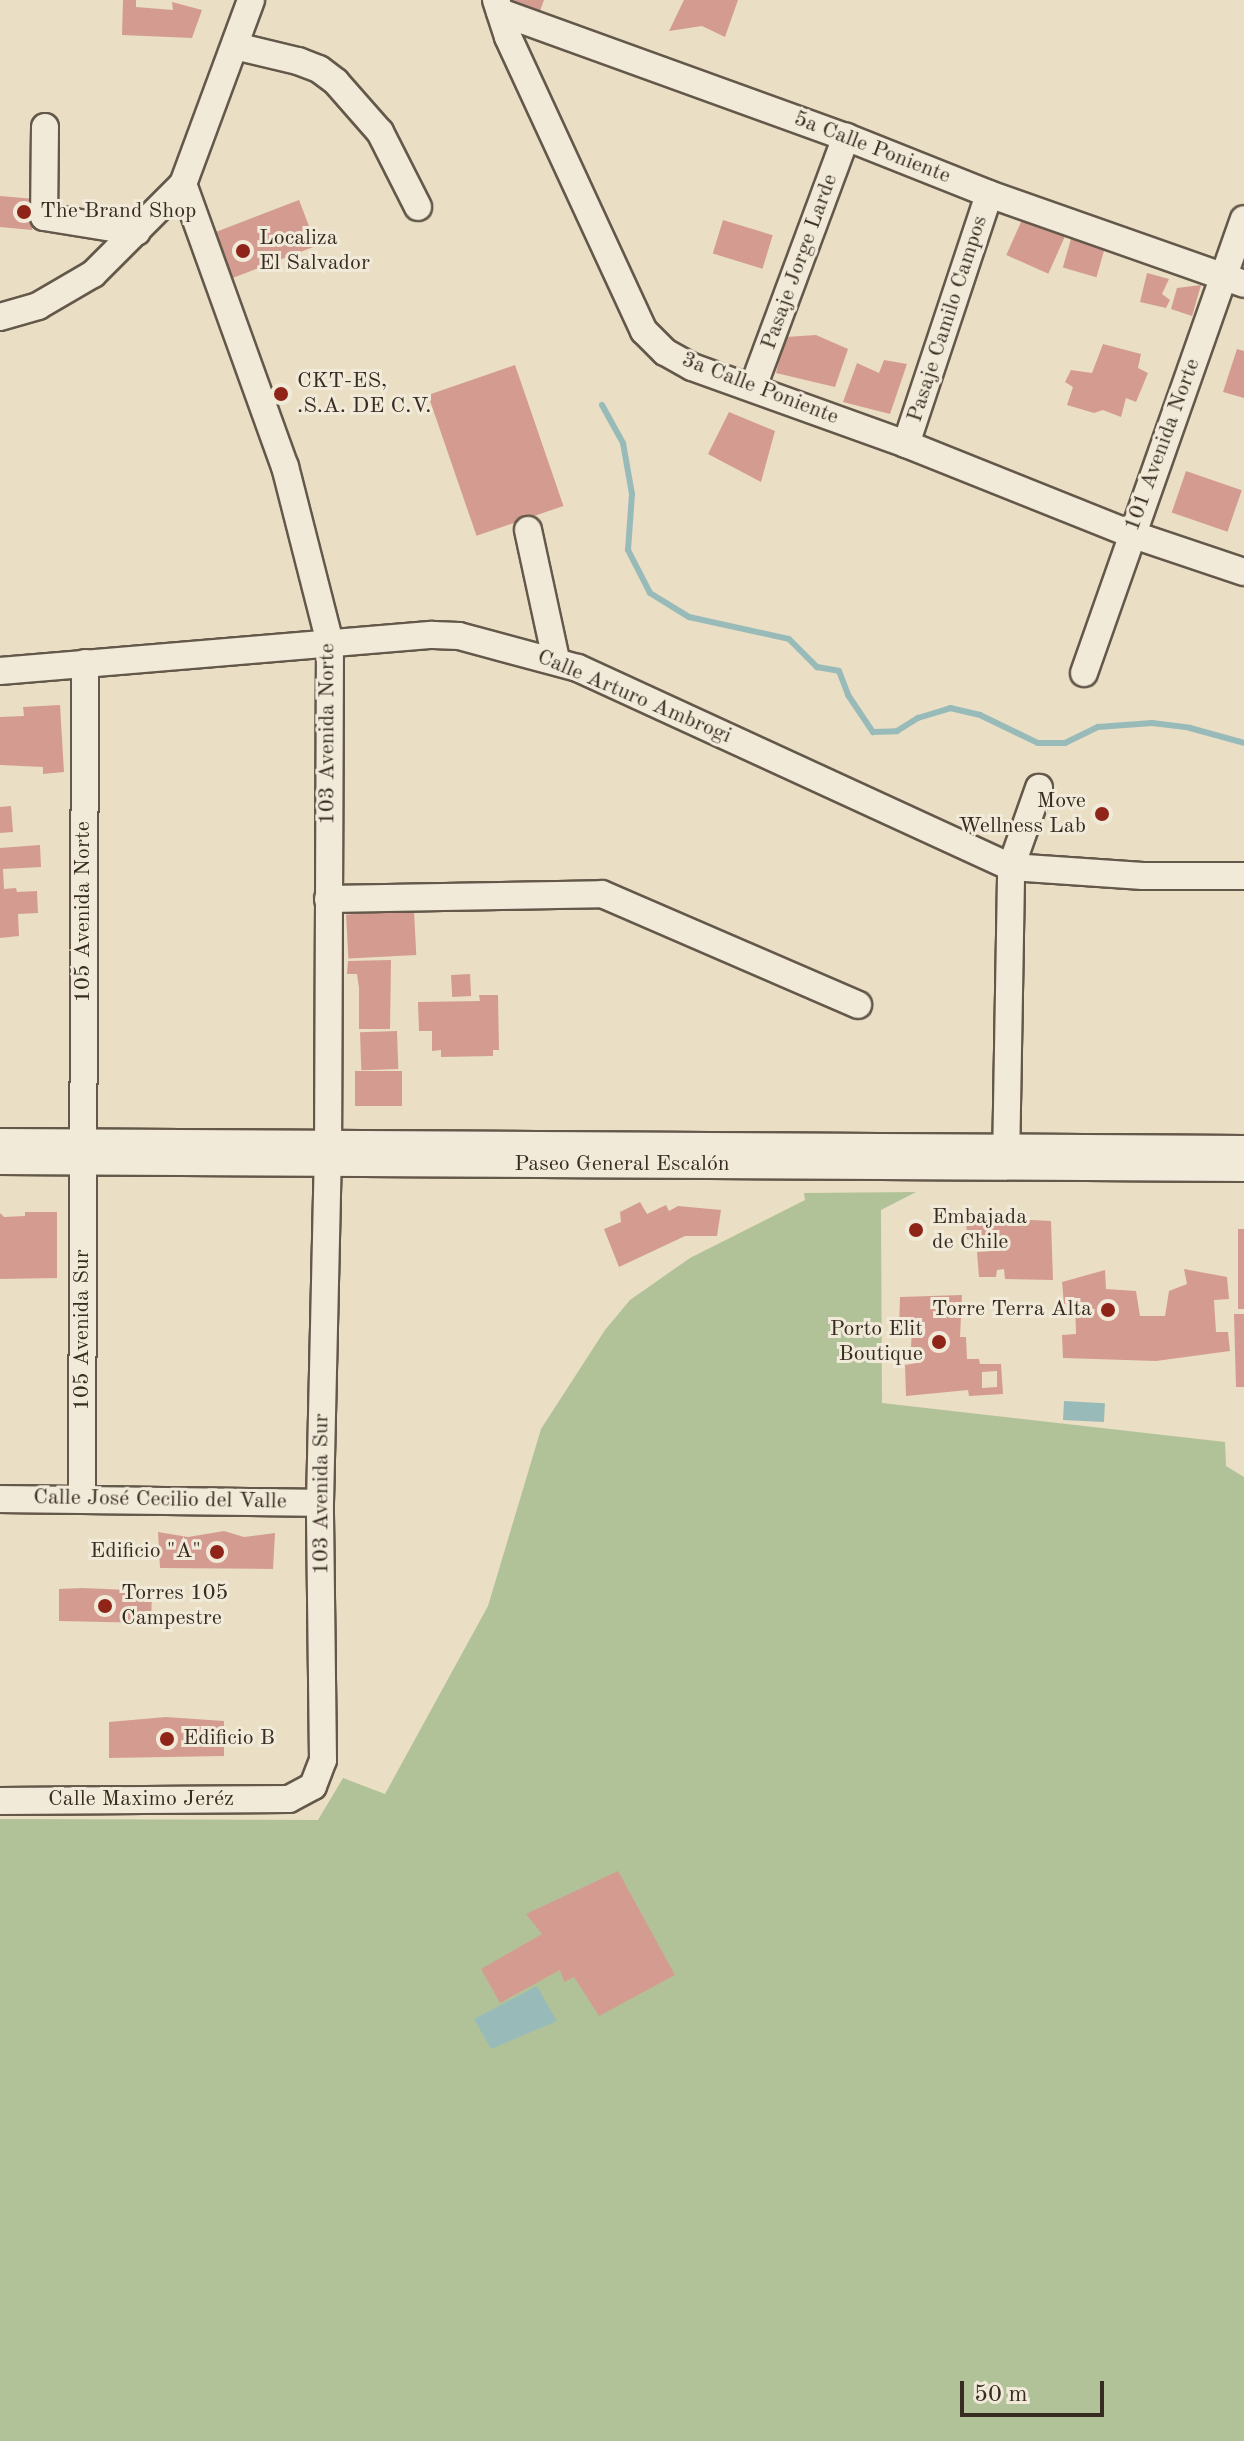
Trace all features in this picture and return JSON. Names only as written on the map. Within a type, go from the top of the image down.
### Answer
[{"type":"street","points":[[0,317],[64,294],[93,274],[183,184],[251,0]]},
{"type":"street","name":"5a Calle Poniente","points":[[498,6],[989,194],[1233,281]]},
{"type":"street","name":"3a Calle Poniente","points":[[498,6],[508,37],[644,331],[665,352],[692,367],[906,444],[1131,534],[1244,572]]},
{"type":"street","points":[[235,46],[298,61],[319,69],[336,82],[380,132],[418,207]]},
{"type":"street","points":[[45,127],[44,217],[137,232]]},
{"type":"street","name":"Pasaje Jorge Larde","points":[[753,387],[846,137]]},
{"type":"street","name":"103 Avenida Norte","points":[[183,184],[285,467],[330,643],[328,1153]]},
{"type":"street","name":"Pasaje Camilo Campos","points":[[906,444],[989,194]]},
{"type":"street","name":"101 Avenida Norte","points":[[1084,673],[1131,534],[1233,281],[1244,219]]},
{"type":"street","points":[[528,530],[556,660]]},
{"type":"street","name":"Calle Arturo Ambrogi","points":[[0,671],[330,643],[459,636],[556,660],[1011,867],[1143,876],[1244,876]]},
{"type":"street","name":"105 Avenida Norte","points":[[84,1152],[85,663]]},
{"type":"street","points":[[1006,1157],[1011,867],[1039,788]]},
{"type":"street","points":[[328,899],[602,894],[858,1005]]},
{"type":"street","name":"Paseo General Escalón","points":[[0,1142],[84,1152]]},
{"type":"street","name":"Paseo General Escalón","points":[[0,1161],[84,1152],[1006,1157],[1244,1149]]},
{"type":"street","name":"105 Avenida Sur","points":[[82,1499],[84,1152]]},
{"type":"street","name":"103 Avenida Sur","points":[[281,1799],[309,1791],[320,1775],[323,1760],[320,1503],[328,1153]]},
{"type":"street","name":"Paseo General Escalón","points":[[1006,1157],[1244,1168]]},
{"type":"street","name":"Calle José Cecilio del Valle","points":[[0,1499],[320,1503]]},
{"type":"street","name":"Calle Maximo Jeréz","points":[[0,1801],[281,1799]]},
{"type":"green space","points":[[916,1192],[881,1210],[882,1403],[1225,1442],[1226,1466],[1244,1477],[1244,2441],[0,2441],[0,1819],[318,1820],[343,1778],[385,1794],[488,1606],[541,1429],[605,1330],[630,1300],[690,1258],[805,1200],[804,1193]]},
{"type":"water","points":[[1064,1401],[1105,1403],[1104,1422],[1063,1420]]},
{"type":"water","points":[[537,1986],[557,2021],[491,2049],[474,2019]]},
{"type":"building","points":[[123,0],[136,0],[136,7],[173,10],[172,2],[202,10],[192,38],[122,35]]},
{"type":"building","points":[[507,0],[544,0],[540,11],[508,12]]},
{"type":"building","points":[[684,0],[738,0],[725,37],[702,26],[669,31]]},
{"type":"building","points":[[0,196],[35,199],[32,230],[0,227]]},
{"type":"building","points":[[299,200],[317,246],[227,280],[209,234]]},
{"type":"building","points":[[1025,213],[1067,232],[1048,274],[1006,255]]},
{"type":"building","points":[[723,220],[773,235],[762,269],[713,253]]},
{"type":"building","points":[[1073,232],[1107,242],[1096,277],[1063,268]]},
{"type":"building","points":[[1147,273],[1169,279],[1162,294],[1170,300],[1166,308],[1140,302]]},
{"type":"building","points":[[1201,285],[1192,316],[1171,309],[1177,288]]},
{"type":"building","points":[[816,335],[848,349],[835,387],[776,373],[785,337]]},
{"type":"building","points":[[1103,344],[1141,354],[1138,368],[1148,373],[1136,402],[1126,398],[1121,417],[1103,410],[1094,413],[1067,405],[1073,387],[1065,382],[1071,370],[1092,373]]},
{"type":"building","points":[[1237,349],[1244,351],[1244,398],[1223,392]]},
{"type":"building","points":[[884,360],[907,364],[890,414],[843,402],[857,363],[879,373]]},
{"type":"building","points":[[515,365],[564,506],[477,536],[428,395]]},
{"type":"building","points":[[729,412],[775,431],[761,482],[708,454]]},
{"type":"building","points":[[1186,471],[1242,490],[1227,532],[1172,513]]},
{"type":"building","points":[[60,705],[64,772],[43,774],[43,767],[0,765],[0,717],[24,716],[23,707]]},
{"type":"building","points":[[11,806],[13,832],[0,833],[0,807]]},
{"type":"building","points":[[40,845],[41,867],[3,869],[4,889],[37,891],[38,913],[18,914],[19,936],[0,938],[0,848]]},
{"type":"building","points":[[414,911],[416,955],[348,958],[346,915]]},
{"type":"building","points":[[391,960],[390,1029],[359,1029],[357,974],[347,974],[348,961]]},
{"type":"building","points":[[470,974],[471,996],[452,997],[451,975]]},
{"type":"building","points":[[479,995],[498,995],[499,1050],[493,1050],[493,1056],[441,1057],[441,1050],[432,1051],[432,1031],[419,1031],[418,1002],[480,1001]]},
{"type":"building","points":[[397,1031],[398,1069],[361,1070],[360,1032]]},
{"type":"building","points":[[355,1071],[402,1071],[402,1106],[355,1106]]},
{"type":"building","points":[[640,1202],[647,1214],[666,1205],[669,1211],[678,1206],[721,1210],[717,1236],[685,1236],[619,1267],[604,1229],[621,1222],[620,1212]]},
{"type":"building","points":[[25,1212],[57,1212],[57,1278],[0,1279],[0,1213],[4,1217],[25,1216]]},
{"type":"building","points":[[966,1217],[1051,1221],[1053,1280],[1005,1279],[1004,1269],[997,1270],[996,1277],[979,1277],[977,1252],[992,1251],[991,1244],[976,1244],[976,1239],[967,1239]]},
{"type":"building","points":[[1238,1229],[1244,1229],[1244,1309],[1238,1309]]},
{"type":"building","name":"Torre Terra Alta","points":[[1184,1269],[1227,1277],[1229,1299],[1214,1300],[1216,1332],[1228,1332],[1230,1351],[1156,1361],[1063,1358],[1062,1335],[1076,1334],[1075,1303],[1064,1304],[1062,1282],[1105,1270],[1106,1289],[1136,1291],[1140,1316],[1165,1316],[1169,1291],[1187,1284]]},
{"type":"building","name":"Porto Elit Boutique","points":[[962,1295],[960,1337],[966,1337],[967,1359],[979,1359],[980,1364],[1001,1364],[1003,1394],[969,1396],[968,1390],[906,1396],[905,1365],[917,1363],[916,1347],[911,1347],[912,1329],[899,1330],[900,1297]],"holes":[[[997,1371],[997,1387],[982,1388],[982,1372]]]},
{"type":"building","points":[[1234,1314],[1244,1314],[1244,1387],[1236,1387]]},
{"type":"building","name":"Edificio \"A\"","points":[[224,1531],[244,1537],[275,1533],[273,1569],[160,1568],[158,1532],[188,1537]]},
{"type":"building","name":"Torres 105 Campestre","points":[[59,1589],[152,1591],[151,1623],[59,1621]]},
{"type":"building","name":"Edificio B","points":[[166,1717],[224,1721],[224,1756],[109,1758],[109,1722]]},
{"type":"building","points":[[618,1871],[675,1975],[599,2016],[574,1977],[564,1982],[560,1970],[500,2003],[481,1969],[542,1934],[526,1914]]},
{"type":"waterway","points":[[602,405],[623,443],[632,494],[628,550],[650,593],[689,617],[789,639],[817,667],[839,671],[848,695],[873,732],[897,731],[918,718],[950,708],[980,715],[1038,743],[1065,743],[1098,727],[1152,723],[1190,728],[1244,743]]},
{"type":"place","name":"The Brand Shop","points":[[24,212]]},
{"type":"place","name":"Localiza El Salvador","points":[[243,251]]},
{"type":"place","name":"CKT-ES, .S.A. DE C.V.","points":[[281,394]]},
{"type":"place","name":"Move Wellness Lab","points":[[1102,814]]},
{"type":"place","name":"Embajada de Chile","points":[[916,1230]]},
{"type":"place","name":"Torre Terra Alta","points":[[1108,1310]]},
{"type":"place","name":"Porto Elit Boutique","points":[[939,1342]]},
{"type":"place","name":"Edificio \"A\"","points":[[217,1552]]},
{"type":"place","name":"Torres 105 Campestre","points":[[105,1606]]},
{"type":"place","name":"Edificio B","points":[[167,1739]]}]
